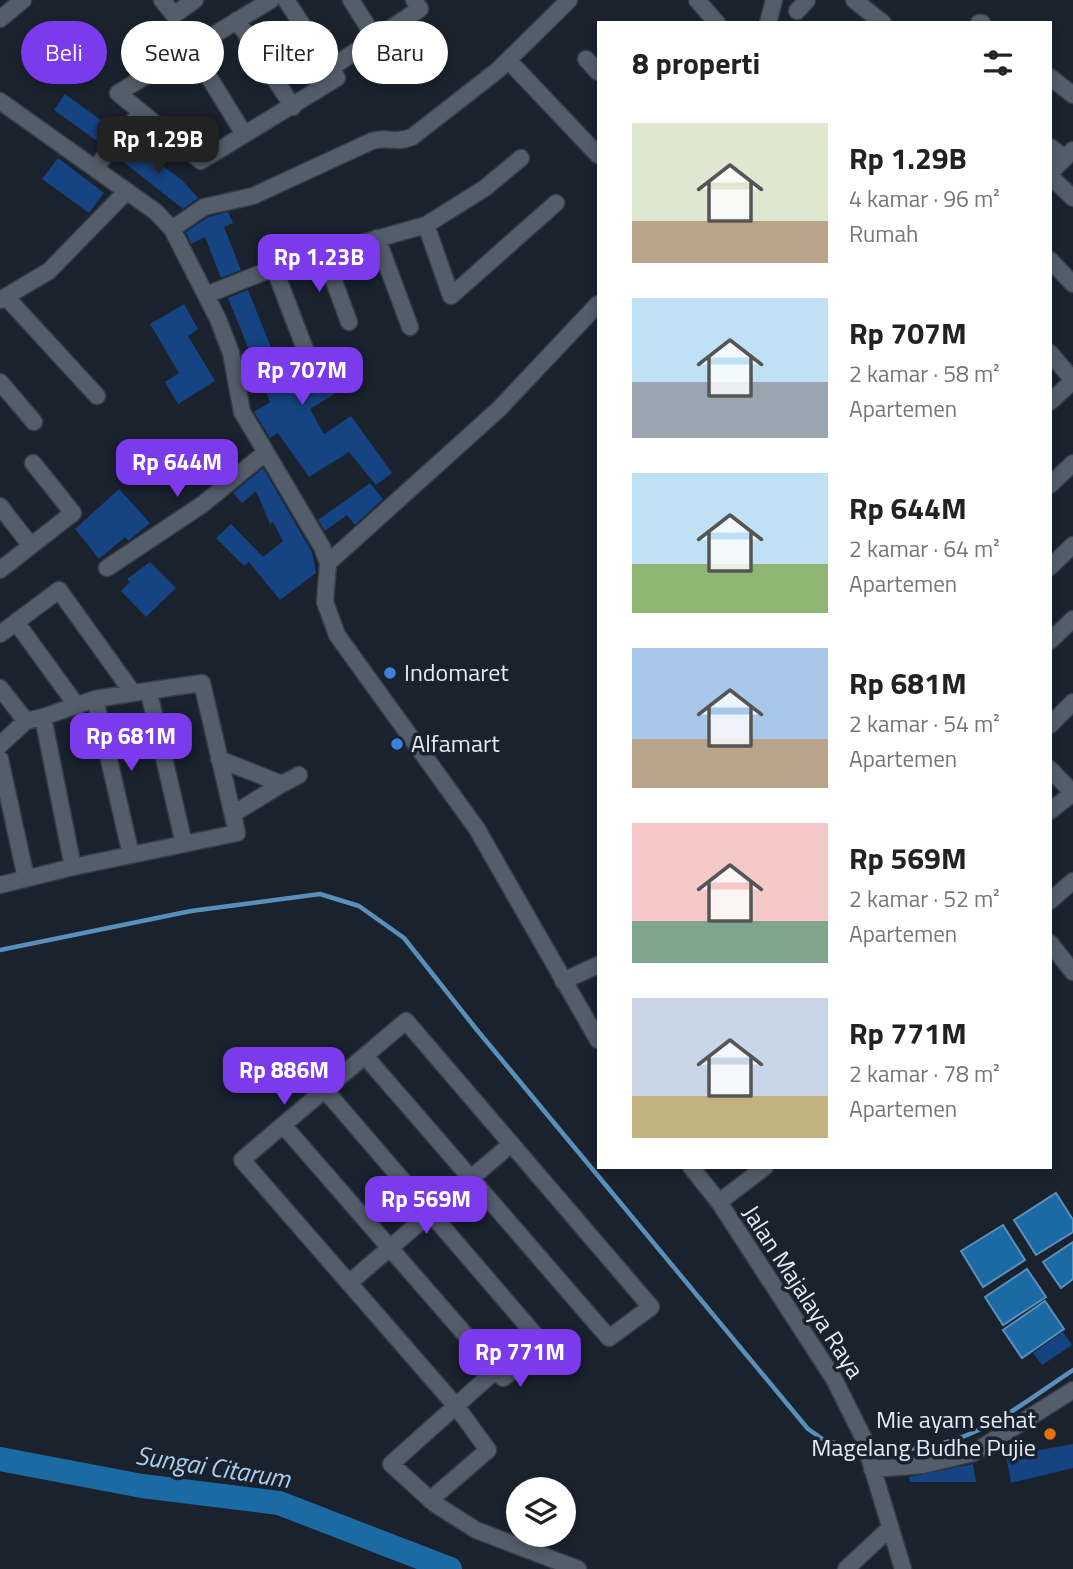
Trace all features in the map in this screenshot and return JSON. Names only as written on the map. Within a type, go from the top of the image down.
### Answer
[{"type":"street","points":[[0,19],[23,0]]},
{"type":"street","points":[[162,0],[174,15],[195,0]]},
{"type":"street","points":[[224,28],[271,0]]},
{"type":"street","points":[[286,0],[300,21]]},
{"type":"street","points":[[351,0],[365,21]]},
{"type":"street","points":[[401,21],[420,9],[414,0]]},
{"type":"street","points":[[172,229],[204,207],[253,196],[372,141],[382,138],[399,143],[412,137],[466,97],[509,60],[569,0]]},
{"type":"street","points":[[697,0],[715,21]]},
{"type":"street","points":[[769,21],[774,0]]},
{"type":"street","points":[[855,0],[881,21]]},
{"type":"street","points":[[237,20],[293,107]]},
{"type":"street","points":[[586,59],[597,71]]},
{"type":"street","points":[[509,60],[597,154]]},
{"type":"street","points":[[1052,79],[1073,95]]},
{"type":"street","points":[[133,84],[118,93],[201,161],[328,84]]},
{"type":"street","points":[[213,84],[244,134]]},
{"type":"street","points":[[3,110],[96,167],[156,212],[172,229],[206,295],[231,353],[242,412],[317,535],[328,563],[323,587],[325,602],[337,635],[477,829],[597,1038]]},
{"type":"street","points":[[96,167],[141,112]]},
{"type":"street","points":[[1052,148],[1069,154],[1052,172]]},
{"type":"street","points":[[206,295],[274,268],[426,225],[485,188],[521,158]]},
{"type":"street","points":[[1052,176],[1073,198]]},
{"type":"street","points":[[97,396],[4,299],[49,271],[127,191]]},
{"type":"street","points":[[426,225],[451,296],[556,203]]},
{"type":"street","points":[[377,238],[410,327]]},
{"type":"street","points":[[324,254],[349,322]]},
{"type":"street","points":[[1052,262],[1073,284]]},
{"type":"street","points":[[274,268],[310,362]]},
{"type":"street","points":[[328,563],[499,409],[597,311]]},
{"type":"street","points":[[1052,355],[1073,380],[1052,400]]},
{"type":"street","points":[[0,382],[34,422]]},
{"type":"street","points":[[107,568],[203,504],[265,453]]},
{"type":"street","points":[[0,570],[73,513],[33,463]]},
{"type":"street","points":[[1052,483],[1073,463]]},
{"type":"street","points":[[0,506],[31,546]]},
{"type":"street","points":[[1052,565],[1073,545]]},
{"type":"street","points":[[0,634],[59,590],[141,693],[184,844]]},
{"type":"street","points":[[1052,639],[1073,619]]},
{"type":"street","points":[[16,622],[77,706]]},
{"type":"street","points":[[0,745],[26,722],[95,699],[202,683],[237,833],[0,884]]},
{"type":"street","points":[[0,688],[26,722]]},
{"type":"street","points":[[95,699],[131,855]]},
{"type":"street","points":[[1052,722],[1073,702]]},
{"type":"street","points":[[43,717],[73,867]]},
{"type":"street","points":[[0,759],[26,878]]},
{"type":"street","points":[[219,759],[282,784]]},
{"type":"street","points":[[1052,770],[1070,781],[1073,793],[1052,809]]},
{"type":"street","points":[[233,814],[299,775]]},
{"type":"street","points":[[1052,899],[1073,881]]},
{"type":"street","points":[[1052,946],[1073,972]]},
{"type":"street","points":[[563,981],[597,965]]},
{"type":"street","points":[[365,1056],[609,1338],[651,1307],[406,1021],[242,1160],[456,1406],[488,1450],[430,1500]]},
{"type":"street","points":[[283,1125],[503,1378],[550,1352],[325,1090]]},
{"type":"street","points":[[349,1283],[511,1144]]},
{"type":"street","name":"Jalan Majalaya Raya","points":[[693,1169],[719,1202],[824,1362],[863,1437],[903,1569]]},
{"type":"street","points":[[719,1202],[762,1169]]},
{"type":"street","points":[[496,1370],[391,1464],[430,1500],[476,1530],[578,1569]]},
{"type":"street","points":[[871,1465],[923,1465],[973,1453],[1073,1390]]},
{"type":"street","points":[[846,1569],[890,1528]]},
{"type":"water","points":[[1056,1193],[1073,1220],[1073,1232],[1036,1255],[1014,1220]]},
{"type":"water","points":[[1003,1225],[1025,1260],[983,1287],[961,1251]]},
{"type":"water","points":[[1073,1242],[1073,1279],[1061,1288],[1043,1262]]},
{"type":"water","points":[[1027,1269],[1046,1297],[1003,1325],[985,1297]]},
{"type":"water","points":[[1045,1301],[1064,1329],[1022,1358],[1003,1330]]},
{"type":"building","points":[[65,94],[113,129],[101,144],[54,110]]},
{"type":"building","points":[[130,142],[182,180],[198,198],[183,209],[121,160],[118,157]]},
{"type":"building","points":[[58,158],[104,193],[89,213],[42,179]]},
{"type":"building","points":[[228,212],[233,223],[224,227],[241,270],[221,278],[205,237],[191,244],[186,232],[208,217]]},
{"type":"building","points":[[248,290],[289,392],[329,372],[341,390],[310,409],[324,434],[351,416],[392,473],[376,485],[349,452],[309,477],[278,433],[270,438],[254,412],[270,402],[228,298]]},
{"type":"building","points":[[184,304],[198,329],[188,336],[215,381],[178,404],[165,382],[179,373],[150,324]]},
{"type":"building","points":[[263,468],[312,552],[316,573],[280,600],[249,562],[244,566],[216,538],[231,524],[263,557],[283,541],[273,522],[270,524],[256,491],[242,503],[233,493]]},
{"type":"building","points":[[370,483],[383,499],[355,525],[347,515],[325,531],[318,520]]},
{"type":"building","points":[[119,489],[150,523],[128,541],[125,537],[99,559],[75,529]]},
{"type":"building","points":[[150,562],[176,588],[146,617],[121,591],[130,582],[127,579]]},
{"type":"building","points":[[1063,1332],[1072,1345],[1042,1365],[1033,1353]]},
{"type":"building","points":[[1073,1444],[1073,1468],[1011,1483],[1006,1456]]},
{"type":"building","points":[[973,1464],[976,1482],[910,1482],[909,1477]]},
{"type":"waterway","points":[[0,950],[191,911],[320,894],[359,906],[404,938],[808,1429],[824,1440],[862,1450]]},
{"type":"waterway","points":[[871,1450],[903,1450],[931,1446],[980,1430],[1073,1370]]},
{"type":"waterway","name":"Sungai Citarum","points":[[0,1459],[142,1486],[279,1503],[450,1569]]},
{"type":"place","name":"Indomaret","points":[[390,673]]},
{"type":"place","name":"Alfamart","points":[[397,744]]},
{"type":"place","name":"Mie ayam sehat Magelang Budhe Pujie","points":[[1050,1434]]}]
